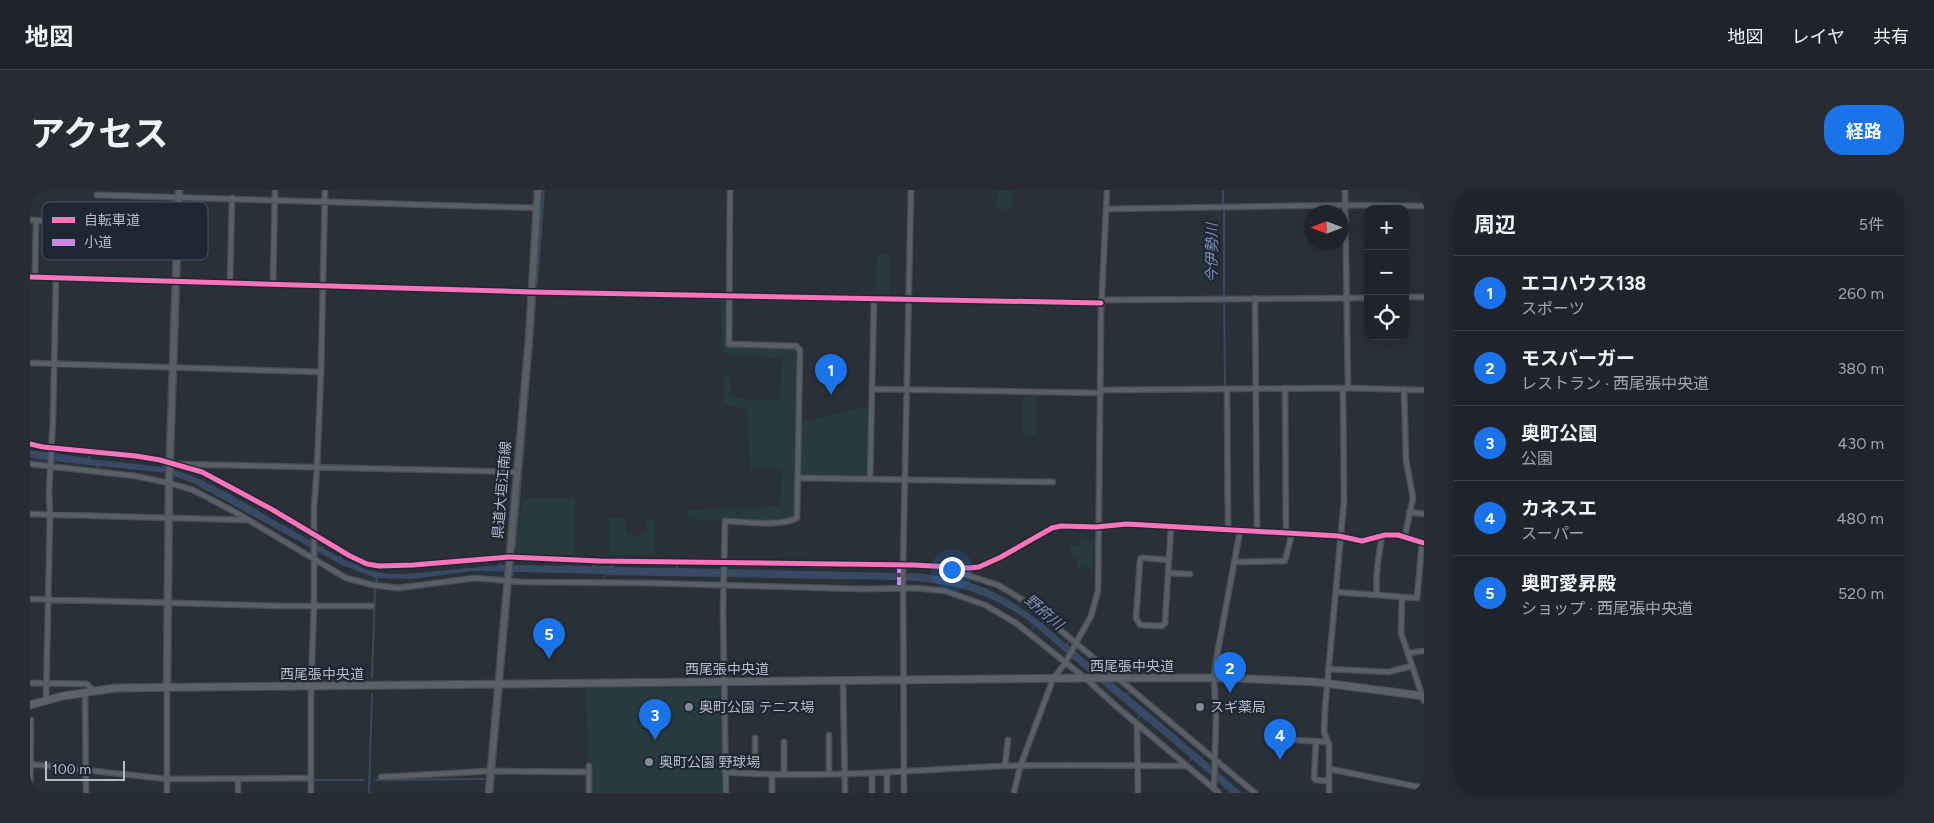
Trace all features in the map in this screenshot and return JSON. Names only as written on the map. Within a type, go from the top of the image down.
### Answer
[{"type":"main road","name":"県道大垣江南線","points":[[489,793],[506,580],[514,516],[538,190]]},
{"type":"main road","points":[[167,688],[169,483],[173,464],[172,367],[177,260]]},
{"type":"main road","name":"西尾張中央道","points":[[30,705],[84,692],[116,688],[1085,678],[1214,679],[1326,683],[1423,697]]},
{"type":"street","points":[[273,284],[275,190]]},
{"type":"street","points":[[311,793],[314,508],[324,286],[325,190]]},
{"type":"street","points":[[726,793],[723,585],[725,521],[790,522],[797,518],[800,350],[796,346],[729,344],[730,190]]},
{"type":"street","points":[[904,793],[903,565],[911,190]]},
{"type":"street","points":[[1014,793],[1020,767],[1053,679],[1091,616],[1098,591],[1101,301],[1106,190]]},
{"type":"street","points":[[1345,190],[1345,205]]},
{"type":"street","points":[[98,195],[179,193],[232,198],[538,208]]},
{"type":"street","points":[[230,282],[232,198]]},
{"type":"street","points":[[1349,205],[1424,206]]},
{"type":"street","points":[[1106,209],[1304,206]]},
{"type":"street","points":[[30,220],[42,221]]},
{"type":"street","points":[[36,221],[32,277],[531,292],[909,300],[1101,301],[1364,298]]},
{"type":"street","points":[[1329,793],[1328,742],[1324,732],[1326,683],[1344,494],[1346,250]]},
{"type":"street","points":[[46,700],[50,448],[56,278]]},
{"type":"street","points":[[1409,297],[1424,297]]},
{"type":"street","points":[[1255,298],[1257,532]]},
{"type":"street","points":[[870,480],[874,299]]},
{"type":"street","points":[[30,364],[321,372]]},
{"type":"street","points":[[873,389],[1101,392],[1285,388],[1404,388],[1424,390]]},
{"type":"street","points":[[1285,388],[1286,532]]},
{"type":"street","points":[[1404,388],[1406,460],[1413,498],[1405,536]]},
{"type":"street","points":[[1228,389],[1228,530]]},
{"type":"street","points":[[30,444],[50,448],[136,456],[173,464],[208,475],[356,559],[379,566],[509,557],[600,561],[903,565],[969,568],[979,567],[1001,557],[1052,528],[1126,524],[1286,532],[1339,536],[1362,541],[1390,534],[1405,536],[1423,543],[1417,598],[1336,592]]},
{"type":"street","points":[[31,464],[122,474],[169,483],[193,490],[346,578],[375,585],[398,588],[475,578],[521,582],[945,590],[985,605],[1016,623],[1085,678],[1215,790]]},
{"type":"street","points":[[173,464],[516,472]]},
{"type":"street","points":[[798,478],[1053,482]]},
{"type":"street","points":[[1410,512],[1424,514]]},
{"type":"street","points":[[30,514],[248,520]]},
{"type":"street","points":[[1169,560],[1141,558],[1136,618],[1140,625],[1164,625],[1169,560],[1171,526]]},
{"type":"street","points":[[1215,790],[1216,718],[1214,679],[1216,652],[1240,531]]},
{"type":"street","points":[[1234,562],[1285,561],[1292,533]]},
{"type":"street","points":[[1377,594],[1376,583],[1382,536]]},
{"type":"street","points":[[940,567],[978,578],[1014,593],[1028,602],[1255,793]]},
{"type":"street","points":[[1168,573],[1190,574]]},
{"type":"street","points":[[1402,598],[1401,633],[1423,697]]},
{"type":"street","points":[[30,599],[314,607],[372,606]]},
{"type":"street","points":[[1408,653],[1424,651]]},
{"type":"street","points":[[1328,670],[1388,672],[1412,666]]},
{"type":"street","points":[[843,681],[844,793]]},
{"type":"street","points":[[30,682],[87,684],[94,691]]},
{"type":"street","points":[[167,688],[167,793]]},
{"type":"street","points":[[84,692],[86,793]]},
{"type":"street","points":[[30,720],[30,793]]},
{"type":"street","points":[[1137,724],[1138,793]]},
{"type":"street","points":[[829,735],[829,773]]},
{"type":"street","points":[[755,738],[755,774]]},
{"type":"street","points":[[1005,766],[1008,740]]},
{"type":"street","points":[[1295,740],[1328,742]]},
{"type":"street","points":[[1316,741],[1314,778],[1316,780],[1329,781]]},
{"type":"street","points":[[784,742],[784,774]]},
{"type":"street","points":[[30,764],[167,778],[311,778]]},
{"type":"street","points":[[725,772],[755,774],[872,773],[1005,766],[1186,766]]},
{"type":"street","points":[[381,777],[491,771],[589,769],[589,793]]},
{"type":"street","points":[[1330,769],[1424,788]]},
{"type":"street","points":[[887,772],[887,793]]},
{"type":"street","points":[[872,773],[872,793]]},
{"type":"street","points":[[772,774],[772,793]]},
{"type":"street","points":[[238,779],[238,793]]},
{"type":"green space","points":[[997,190],[1012,190],[1012,209],[996,209]]},
{"type":"green space","points":[[877,254],[890,254],[889,295],[876,294]]},
{"type":"green space","points":[[725,296],[730,344],[796,346],[797,516],[790,522],[688,519],[688,510],[780,506],[782,468],[750,469],[747,409],[723,405],[724,375],[730,376],[732,398],[780,401],[782,358],[730,356],[723,352],[721,302],[702,301],[704,299]]},
{"type":"green space","points":[[1037,392],[1036,435],[1022,435],[1023,393]]},
{"type":"green space","points":[[867,406],[870,480],[801,478],[799,423]]},
{"type":"green space","points":[[575,497],[575,555],[515,557],[523,498]]},
{"type":"green space","points":[[609,518],[626,518],[626,533],[640,538],[647,528],[647,519],[655,519],[655,555],[609,555]]},
{"type":"green space","points":[[1080,539],[1088,539],[1088,542],[1094,542],[1093,567],[1077,567],[1077,558],[1069,551],[1070,547],[1080,545]]},
{"type":"green space","points":[[586,686],[723,688],[724,793],[589,793]]},
{"type":"water","points":[[30,450],[88,458],[89,454],[91,454],[91,459],[163,467],[164,462],[165,467],[197,478],[290,529],[294,526],[292,530],[339,557],[343,553],[341,558],[367,570],[389,574],[500,565],[500,559],[501,565],[592,566],[594,562],[594,566],[612,566],[612,563],[614,563],[614,567],[676,568],[678,564],[678,568],[721,569],[721,564],[723,564],[723,569],[899,573],[899,568],[900,573],[925,574],[956,579],[957,576],[958,579],[981,586],[1002,596],[1041,623],[1046,620],[1043,624],[1066,644],[1068,642],[1068,645],[1126,694],[1130,691],[1128,695],[1201,757],[1205,754],[1202,758],[1242,793],[1231,793],[1225,788],[1223,791],[1224,787],[1192,759],[1188,763],[1191,758],[1141,716],[1136,720],[1139,715],[1073,659],[1071,662],[1072,658],[1035,626],[1032,630],[1034,625],[1003,605],[971,591],[937,583],[900,580],[900,585],[898,585],[898,580],[606,575],[604,579],[604,574],[473,571],[413,579],[378,578],[377,589],[373,588],[376,578],[342,565],[195,484],[166,473],[100,466],[97,470],[97,466],[37,459],[30,457]]},
{"type":"waterway","points":[[537,283],[544,190]]},
{"type":"waterway","name":"今伊勢川","points":[[1223,190],[1223,204]]},
{"type":"waterway","points":[[189,200],[197,200]]},
{"type":"waterway","name":"今伊勢川","points":[[1224,210],[1224,295]]},
{"type":"waterway","name":"今伊勢川","points":[[1224,301],[1225,384]]},
{"type":"waterway","points":[[527,403],[535,302]]},
{"type":"waterway","points":[[515,548],[526,419]]},
{"type":"waterway","points":[[372,678],[375,588]]},
{"type":"waterway","points":[[369,793],[372,694]]},
{"type":"waterway","points":[[151,779],[163,781]]},
{"type":"waterway","points":[[376,780],[484,779]]},
{"type":"waterway","points":[[239,781],[308,780]]},
{"type":"waterway","points":[[315,780],[364,780]]},
{"type":"waterway","points":[[186,781],[234,781]]},
{"type":"marked path","points":[[899,565],[899,588]]},
{"type":"cycle path","points":[[30,277],[531,292],[1101,303]]},
{"type":"cycle path","points":[[30,444],[43,447],[136,456],[160,460],[202,472],[273,510],[350,556],[367,564],[379,566],[509,557],[600,561],[914,565],[969,568],[979,567],[1001,557],[1052,528],[1061,526],[1096,527],[1127,524],[1339,536],[1362,541],[1385,535],[1398,535],[1424,543]]},
{"type":"place","name":"エコハウス138","points":[[831,395]]},
{"type":"place","name":"奥町愛昇殿","points":[[549,659]]},
{"type":"place","name":"モスバーガー","points":[[1230,693]]},
{"type":"place","name":"奥町公園 テニス場","points":[[689,707]]},
{"type":"place","name":"スギ薬局","points":[[1200,707]]},
{"type":"place","name":"奥町公園","points":[[655,740]]},
{"type":"place","name":"カネスエ","points":[[1280,760]]},
{"type":"place","name":"奥町公園 野球場","points":[[649,762]]},
{"type":"water label","name":"野府川","points":[[1044,612]]}]
